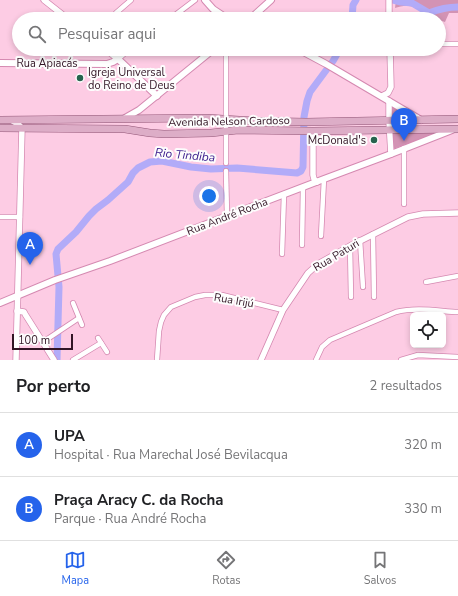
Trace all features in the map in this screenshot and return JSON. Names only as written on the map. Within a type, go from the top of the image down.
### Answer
[{"type":"main road","points":[[205,0],[218,12]]},
{"type":"main road","points":[[258,12],[271,0]]},
{"type":"main road","points":[[121,119],[137,112],[206,56]]},
{"type":"main road","points":[[311,56],[423,120]]},
{"type":"main road","points":[[118,59],[157,96]]},
{"type":"main road","name":"Rua Apiacás","points":[[0,63],[107,64],[118,59]]},
{"type":"main road","name":"Avenida Nelson Cardoso","points":[[0,120],[207,118],[226,120],[304,122],[458,119]]},
{"type":"main road","name":"Avenida Nelson Cardoso","points":[[0,128],[125,129],[164,134],[205,133],[238,130],[307,131],[456,129]]},
{"type":"main road","name":"Rua André Rocha","points":[[0,303],[65,276],[110,261],[456,129]]},
{"type":"street","points":[[44,0],[59,12]]},
{"type":"street","points":[[117,12],[132,0]]},
{"type":"street","points":[[179,12],[195,0]]},
{"type":"street","points":[[388,1],[389,12]]},
{"type":"street","points":[[446,44],[458,44]]},
{"type":"street","points":[[114,56],[118,59],[122,56]]},
{"type":"street","points":[[226,56],[226,164]]},
{"type":"street","points":[[382,96],[388,93],[391,87],[390,56]]},
{"type":"street","points":[[389,101],[391,154]]},
{"type":"street","points":[[10,120],[22,128],[16,360]]},
{"type":"street","points":[[307,131],[313,175],[317,182]]},
{"type":"street","points":[[404,148],[404,204]]},
{"type":"street","points":[[226,171],[227,216]]},
{"type":"street","points":[[321,236],[324,179]]},
{"type":"street","points":[[302,245],[303,187]]},
{"type":"street","points":[[282,254],[284,194]]},
{"type":"street","name":"Rua Paturi","points":[[261,360],[283,310],[308,272],[318,264],[360,240],[408,217],[423,214],[458,213]]},
{"type":"street","points":[[0,217],[20,217]]},
{"type":"street","points":[[373,234],[374,297]]},
{"type":"street","points":[[360,240],[362,287]]},
{"type":"street","points":[[350,246],[351,297]]},
{"type":"street","points":[[426,282],[458,276]]},
{"type":"street","name":"Rua Irijú","points":[[157,360],[159,331],[164,315],[171,307],[195,297],[205,295],[222,296],[283,310]]},
{"type":"street","points":[[73,303],[82,325]]},
{"type":"street","points":[[316,360],[322,347],[330,340],[396,312],[413,310],[458,312]]},
{"type":"street","points":[[17,311],[24,312],[54,360]]},
{"type":"street","points":[[43,342],[79,318]]},
{"type":"street","points":[[98,338],[108,352]]},
{"type":"street","points":[[73,360],[102,343]]},
{"type":"street","points":[[401,360],[418,355],[458,357]]},
{"type":"shaded area","points":[[396,0],[458,0],[458,13],[449,13],[446,20],[446,12],[423,12],[416,8],[406,6],[395,8]]},
{"type":"shaded area","points":[[392,104],[418,119],[392,119]]},
{"type":"shaded area","points":[[391,132],[437,133],[393,149]]},
{"type":"waterway","name":"Rio Tindiba","points":[[352,12],[353,5],[356,0]]},
{"type":"waterway","name":"Rio Tindiba","points":[[393,0],[412,3],[427,12]]},
{"type":"waterway","name":"Rio Tindiba","points":[[431,12],[443,8],[458,7]]},
{"type":"waterway","name":"Rio Tindiba","points":[[57,360],[59,287],[56,254],[58,249],[76,232],[96,209],[128,182],[138,168],[150,162],[162,161],[191,167],[211,169],[237,168],[297,173],[301,171],[303,167],[304,117],[307,101],[310,92],[336,56]]},
{"type":"place","name":"Igreja Universal do Reino de Deus","points":[[80,78]]},
{"type":"place","name":"McDonald's","points":[[374,140]]},
{"type":"place","name":"Praça Aracy C. da Rocha","points":[[404,141]]},
{"type":"place","name":"UPA","points":[[30,265]]}]
